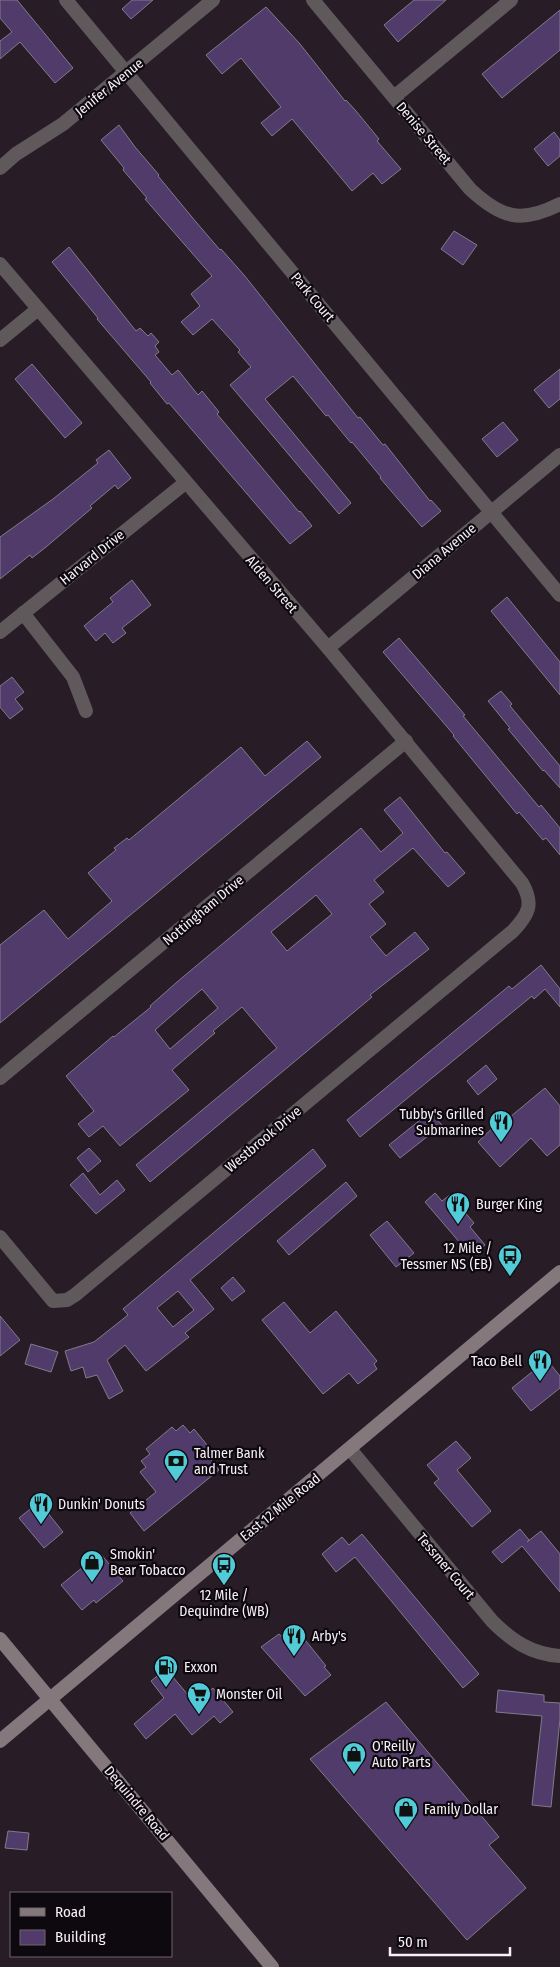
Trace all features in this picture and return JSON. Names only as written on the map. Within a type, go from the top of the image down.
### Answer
[{"type":"main road","name":"East 12 Mile Road","points":[[0,1741],[350,1450],[560,1272]]},
{"type":"main road","name":"Dequindre Road","points":[[0,1639],[272,1967]]},
{"type":"street","name":"Park Court","points":[[66,0],[560,595]]},
{"type":"street","name":"Jenifer Avenue","points":[[0,168],[16,154],[63,124],[213,0]]},
{"type":"street","name":"Denise Street","points":[[313,0],[470,188],[495,209],[509,215],[525,217],[543,213],[560,204]]},
{"type":"street","points":[[394,97],[511,0]]},
{"type":"street","name":"Alden Street","points":[[0,264],[328,648],[522,883],[530,900],[528,911]]},
{"type":"street","points":[[0,340],[38,309]]},
{"type":"street","name":"Diana Avenue","points":[[328,648],[560,455]]},
{"type":"street","name":"Harvard Drive","points":[[0,632],[185,482]]},
{"type":"street","points":[[23,613],[73,677],[86,711]]},
{"type":"street","name":"Nottingham Drive","points":[[0,1078],[406,741]]},
{"type":"street","name":"Westbrook Drive","points":[[0,1237],[53,1300],[61,1302],[76,1296],[513,931],[528,911]]},
{"type":"street","name":"Tessmer Court","points":[[350,1450],[492,1621],[518,1644],[540,1653],[560,1656]]},
{"type":"building","points":[[0,0],[17,0],[73,68],[55,83],[20,42],[0,59],[0,41],[12,32],[0,18]]},
{"type":"building","points":[[132,0],[153,0],[131,19],[122,9]]},
{"type":"building","points":[[414,0],[446,0],[398,42],[384,25]]},
{"type":"building","points":[[266,7],[300,44],[345,101],[356,111],[379,139],[377,141],[401,169],[382,184],[373,173],[352,191],[292,119],[272,136],[261,123],[281,107],[241,58],[222,74],[206,55]]},
{"type":"building","points":[[560,10],[560,50],[502,98],[482,74]]},
{"type":"building","points":[[119,125],[196,222],[244,275],[358,418],[360,417],[383,445],[385,444],[430,501],[441,511],[422,527],[352,442],[328,415],[326,416],[293,376],[265,399],[351,503],[339,514],[230,385],[251,367],[238,352],[240,350],[212,319],[193,335],[181,322],[200,306],[191,294],[212,276],[145,199],[147,198],[101,140]]},
{"type":"building","points":[[554,132],[560,140],[560,156],[548,166],[534,149]]},
{"type":"building","points":[[454,231],[477,245],[463,265],[441,249]]},
{"type":"building","points":[[69,247],[136,331],[140,328],[148,336],[151,333],[159,342],[155,346],[159,352],[155,355],[172,375],[178,370],[198,395],[202,391],[219,412],[217,414],[312,526],[290,544],[169,403],[167,404],[52,262]]},
{"type":"building","points":[[32,364],[82,423],[65,438],[15,379]]},
{"type":"building","points":[[560,369],[560,399],[549,408],[534,390]]},
{"type":"building","points":[[503,422],[518,440],[497,457],[482,439]]},
{"type":"building","points":[[109,450],[131,478],[118,489],[115,485],[90,506],[92,508],[46,547],[32,558],[30,555],[0,579],[0,537],[53,499],[98,463],[96,460]]},
{"type":"building","points":[[132,580],[151,605],[122,628],[126,633],[113,643],[105,633],[96,641],[84,626],[113,602],[110,598]]},
{"type":"building","points":[[507,597],[560,662],[560,695],[491,611]]},
{"type":"building","points":[[399,638],[465,715],[463,716],[539,807],[541,805],[560,828],[560,855],[546,838],[543,840],[519,812],[517,814],[454,735],[383,652]]},
{"type":"building","points":[[12,677],[24,692],[15,699],[23,709],[10,719],[0,707],[0,686]]},
{"type":"building","points":[[501,691],[512,704],[510,706],[560,766],[560,788],[543,771],[508,729],[510,728],[488,701]]},
{"type":"building","points":[[307,741],[321,757],[0,1023],[0,945],[44,910],[68,939],[112,901],[88,873],[116,850],[114,848],[127,838],[129,840],[241,747],[265,776]]},
{"type":"building","points":[[400,797],[445,853],[447,852],[465,873],[448,887],[413,848],[374,880],[384,892],[369,904],[386,924],[370,937],[386,956],[415,932],[429,949],[370,995],[372,997],[150,1182],[136,1165],[277,1048],[242,1007],[213,1031],[215,1033],[172,1070],[189,1090],[120,1146],[103,1126],[89,1137],[78,1124],[94,1111],[66,1076],[151,1007],[177,982],[361,828],[381,852],[403,833],[384,810]],"holes":[[[316,895],[332,914],[287,951],[271,932]],[[202,989],[218,1008],[170,1049],[155,1030]]]},
{"type":"building","points":[[541,965],[560,989],[560,1007],[545,989],[534,999],[532,996],[360,1137],[347,1120],[509,986],[512,989]]},
{"type":"building","points":[[486,1065],[497,1079],[478,1095],[467,1081]]},
{"type":"building","points":[[545,1088],[560,1106],[560,1145],[547,1156],[531,1138],[500,1167],[478,1142],[502,1119],[504,1122]]},
{"type":"building","points":[[430,1112],[442,1125],[400,1158],[389,1145]]},
{"type":"building","points":[[89,1148],[101,1161],[88,1172],[77,1158]]},
{"type":"building","points":[[313,1149],[326,1166],[190,1280],[214,1309],[185,1333],[189,1337],[146,1371],[125,1345],[107,1360],[123,1391],[109,1399],[97,1375],[86,1378],[83,1367],[71,1371],[65,1351],[94,1342],[128,1315],[123,1309]],"holes":[[[178,1291],[194,1310],[173,1327],[157,1308]]]},
{"type":"building","points":[[83,1173],[100,1195],[117,1180],[125,1190],[96,1214],[70,1185]]},
{"type":"building","points":[[346,1182],[357,1196],[289,1255],[277,1241]]},
{"type":"building","name":"Burger King","points":[[435,1193],[442,1201],[450,1195],[474,1223],[470,1227],[485,1245],[474,1255],[464,1242],[461,1244],[425,1202]]},
{"type":"building","points":[[387,1221],[414,1253],[396,1267],[370,1235]]},
{"type":"building","points":[[233,1277],[245,1291],[232,1301],[221,1288]]},
{"type":"building","points":[[284,1302],[310,1333],[336,1311],[377,1361],[374,1364],[377,1369],[358,1384],[349,1373],[323,1394],[262,1320]]},
{"type":"building","points":[[0,1316],[20,1340],[0,1356]]},
{"type":"building","points":[[31,1344],[58,1352],[51,1372],[25,1364]]},
{"type":"building","name":"Taco Bell","points":[[547,1360],[560,1376],[560,1388],[531,1411],[512,1388]]},
{"type":"building","name":"Talmer Bank and Trust","points":[[183,1425],[190,1433],[194,1429],[216,1456],[211,1460],[219,1470],[144,1531],[130,1513],[156,1492],[140,1472],[146,1467],[141,1461],[150,1454],[146,1449],[172,1427],[176,1431]]},
{"type":"building","points":[[456,1441],[471,1458],[457,1470],[491,1511],[472,1527],[434,1483],[439,1479],[427,1465]]},
{"type":"building","name":"Dunkin' Donuts","points":[[39,1502],[63,1532],[44,1548],[19,1518]]},
{"type":"building","points":[[520,1529],[529,1540],[527,1542],[541,1531],[560,1554],[560,1592],[522,1546],[502,1563],[492,1552]]},
{"type":"building","points":[[362,1534],[479,1674],[463,1688],[355,1557],[336,1572],[322,1554],[342,1537],[349,1545]]},
{"type":"building","name":"Smokin' Bear Tobacco","points":[[100,1553],[123,1581],[96,1603],[94,1600],[82,1610],[61,1585]]},
{"type":"building","name":"Arby's","points":[[298,1631],[331,1675],[305,1696],[261,1647],[279,1634],[287,1641]]},
{"type":"building","points":[[166,1669],[195,1703],[213,1688],[233,1712],[220,1723],[214,1716],[192,1735],[175,1714],[146,1739],[134,1724],[164,1698],[151,1681]]},
{"type":"building","points":[[498,1690],[544,1695],[544,1702],[560,1703],[551,1807],[532,1805],[542,1716],[496,1712]]},
{"type":"building","points":[[386,1702],[499,1837],[489,1845],[526,1888],[467,1940],[310,1759]]},
{"type":"building","points":[[8,1831],[29,1833],[27,1850],[5,1848]]},
{"type":"place","name":"Tubby's Grilled Submarines","points":[[501,1143]]},
{"type":"place","name":"Burger King","points":[[458,1225]]},
{"type":"place","name":"12 Mile / Tessmer NS (EB)","points":[[510,1277]]},
{"type":"place","name":"Taco Bell","points":[[540,1382]]},
{"type":"place","name":"Talmer Bank and Trust","points":[[176,1482]]},
{"type":"place","name":"Dunkin' Donuts","points":[[41,1525]]},
{"type":"place","name":"Smokin' Bear Tobacco","points":[[92,1583]]},
{"type":"place","name":"12 Mile / Dequindre (WB)","points":[[224,1586]]},
{"type":"place","name":"Arby's","points":[[294,1657]]},
{"type":"place","name":"Exxon","points":[[166,1688]]},
{"type":"place","name":"Monster Oil","points":[[199,1715]]},
{"type":"place","name":"O'Reilly Auto Parts","points":[[354,1775]]},
{"type":"place","name":"Family Dollar","points":[[406,1830]]}]
